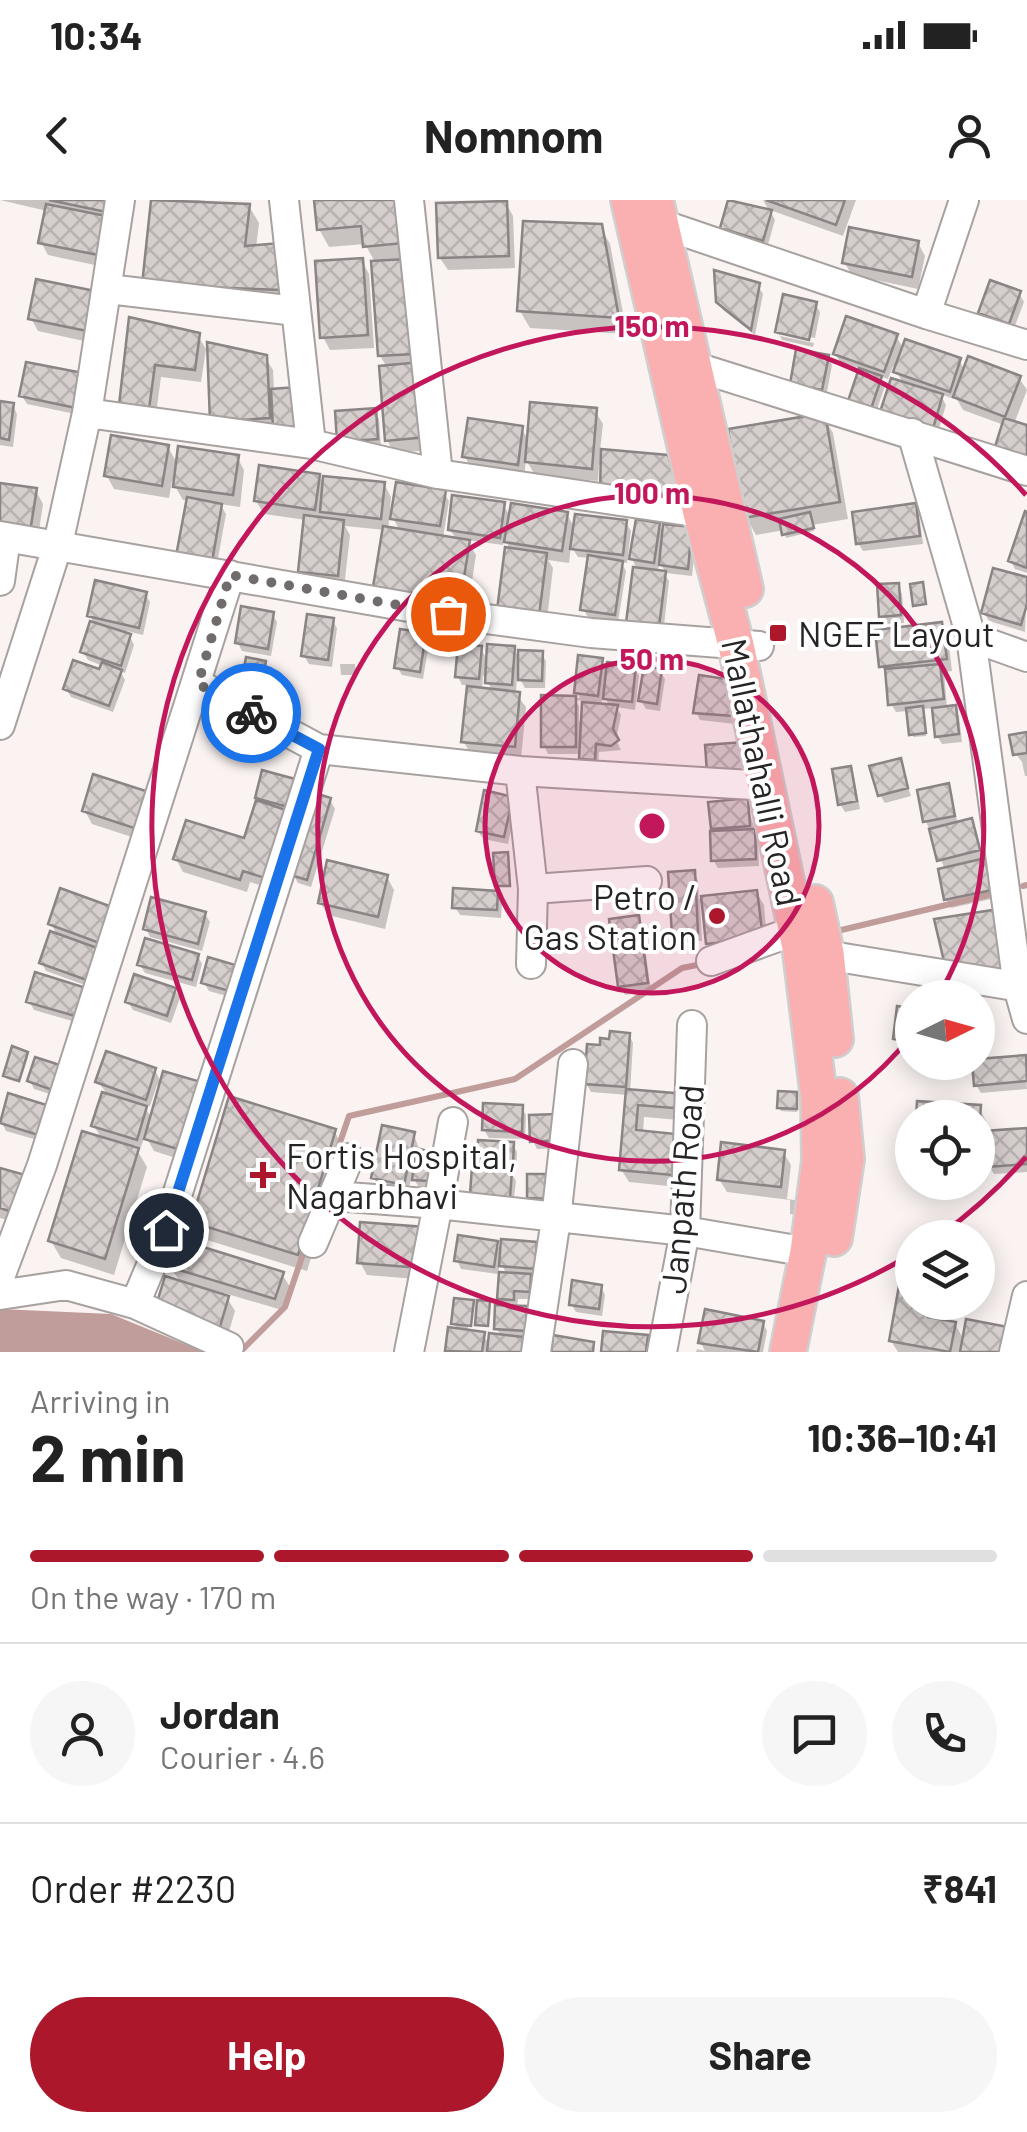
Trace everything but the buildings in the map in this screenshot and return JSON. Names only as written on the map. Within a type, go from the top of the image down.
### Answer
[{"type":"main road","name":"Mallathahalli Road","points":[[629,200],[701,513],[748,645],[768,786],[808,945],[820,1161],[808,1252],[788,1352]]},
{"type":"main road","name":"Mallathahalli Road","points":[[658,212],[693,366],[808,945],[846,1159],[814,1352]]},
{"type":"street","points":[[0,725],[58,544],[86,413],[120,200]]},
{"type":"street","points":[[284,200],[311,444]]},
{"type":"street","points":[[409,200],[438,474]]},
{"type":"street","points":[[926,314],[964,200]]},
{"type":"street","points":[[658,212],[926,314],[1027,345]]},
{"type":"street","points":[[108,289],[296,311]]},
{"type":"street","points":[[693,366],[1027,470]]},
{"type":"street","points":[[86,413],[311,444],[438,474],[701,513]]},
{"type":"street","points":[[912,433],[971,637],[1027,1018]]},
{"type":"street","points":[[0,581],[3,537],[448,614],[591,634],[748,645]]},
{"type":"street","points":[[0,1276],[42,1165],[230,575]]},
{"type":"street","points":[[971,637],[1027,657]]},
{"type":"street","points":[[198,684],[319,749],[520,771],[768,786]]},
{"type":"street","points":[[135,1304],[166,1230],[319,749]]},
{"type":"street","points":[[520,771],[532,889],[531,964]]},
{"type":"street","points":[[532,889],[647,881]]},
{"type":"street","points":[[711,961],[808,945],[1023,988]]},
{"type":"street","name":"Janpath Road","points":[[662,1352],[684,1232],[692,1026]]},
{"type":"street","points":[[536,1352],[573,1064]]},
{"type":"street","points":[[409,1352],[452,1122]]},
{"type":"street","points":[[313,1242],[338,1197],[349,1158]]},
{"type":"street","points":[[338,1197],[438,1204],[684,1232],[808,1252]]},
{"type":"street","points":[[0,1295],[66,1285],[135,1304],[228,1347]]},
{"type":"street","points":[[1014,1352],[1027,1296]]},
{"type":"shaded area","points":[[0,1309],[111,1314],[204,1352],[0,1352]]},
{"type":"waterway","points":[[1023,886],[1027,885]]},
{"type":"waterway","points":[[833,932],[988,895]]},
{"type":"waterway","points":[[334,1160],[349,1116],[515,1079],[682,968],[702,964]]},
{"type":"waterway","points":[[240,1352],[285,1307],[305,1248]]},
{"type":"way so far","points":[[251,713],[198,684],[230,575],[448,614]]},
{"type":"place","name":"NGEF Layout","points":[[778,633]]},
{"type":"place","name":"Petro / Gas Station","points":[[717,916]]},
{"type":"place","name":"Fortis Hospital, Nagarbhavi","points":[[263,1175]]},
{"type":"route","points":[[166,1230],[319,749],[251,713]]}]
